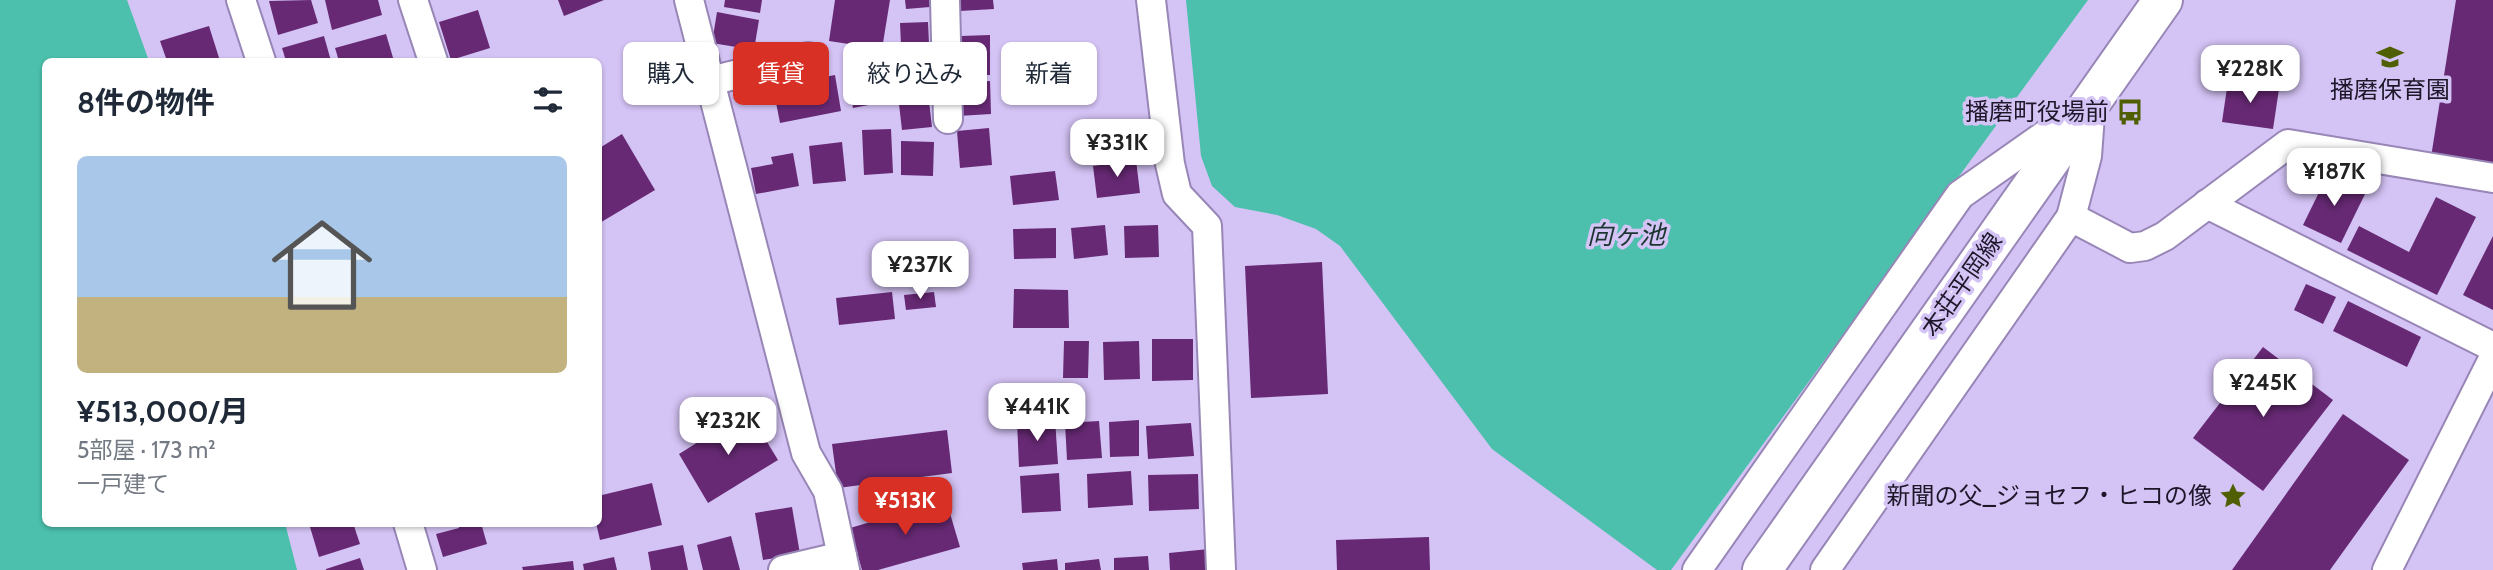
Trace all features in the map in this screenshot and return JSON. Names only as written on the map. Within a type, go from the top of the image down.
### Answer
[{"type":"main road","name":"本荘平岡線","points":[[1762,570],[2163,0]]},
{"type":"street","points":[[241,0],[260,58]]},
{"type":"street","points":[[413,0],[432,58]]},
{"type":"street","points":[[689,0],[700,42]]},
{"type":"street","points":[[945,0],[948,119]]},
{"type":"street","points":[[1152,0],[1170,164],[1177,194],[1207,226],[1221,570]]},
{"type":"street","points":[[1825,570],[2071,217],[2087,156],[2091,102]]},
{"type":"street","points":[[1697,570],[1960,195],[2091,102]]},
{"type":"street","points":[[716,105],[806,453],[828,491],[843,563],[783,570]]},
{"type":"street","points":[[2071,217],[2130,248],[2145,246],[2165,236],[2288,144],[2493,178]]},
{"type":"street","points":[[2207,204],[2493,347]]},
{"type":"street","points":[[2387,570],[2493,359]]},
{"type":"street","points":[[409,527],[422,570]]},
{"type":"water","points":[[0,0],[127,0],[148,58],[42,58],[42,527],[286,527],[297,570],[0,570]]},
{"type":"water","name":"向ヶ池","points":[[1186,0],[2088,0],[1671,570],[1657,570],[1492,449],[1340,246],[1316,229],[1277,215],[1235,207],[1212,186],[1201,156]]},
{"type":"building","points":[[311,0],[318,23],[278,35],[269,1]]},
{"type":"building","points":[[325,0],[378,0],[382,15],[332,30]]},
{"type":"building","points":[[558,0],[604,0],[564,16]]},
{"type":"building","points":[[725,0],[762,0],[760,13],[724,7]]},
{"type":"building","points":[[835,0],[890,0],[883,42],[829,41]]},
{"type":"building","points":[[905,0],[929,0],[930,7],[906,9]]},
{"type":"building","points":[[959,0],[993,0],[994,9],[960,11]]},
{"type":"building","points":[[2456,0],[2493,0],[2493,166],[2431,157]]},
{"type":"building","points":[[478,10],[490,48],[450,58],[439,22]]},
{"type":"building","points":[[717,12],[759,20],[755,42],[733,42],[733,46],[712,42]]},
{"type":"building","points":[[928,22],[929,42],[901,42],[900,23]]},
{"type":"building","points":[[209,26],[219,58],[166,58],[160,41]]},
{"type":"building","points":[[386,34],[393,58],[338,58],[335,48]]},
{"type":"building","points":[[990,35],[990,75],[987,75],[987,42],[961,42],[961,36]]},
{"type":"building","points":[[324,36],[330,58],[285,58],[282,48]]},
{"type":"building","points":[[835,75],[841,111],[780,123],[776,105],[829,105],[829,76]]},
{"type":"building","points":[[987,81],[990,81],[991,114],[958,116],[957,105],[987,105]]},
{"type":"building","points":[[2228,81],[2279,89],[2273,129],[2222,122]]},
{"type":"building","points":[[899,105],[929,105],[932,127],[902,130]]},
{"type":"building","points":[[989,128],[992,165],[960,168],[957,131]]},
{"type":"building","points":[[891,129],[893,173],[864,175],[862,130]]},
{"type":"building","points":[[622,134],[655,190],[602,222],[602,146]]},
{"type":"building","points":[[901,141],[934,142],[933,176],[901,175]]},
{"type":"building","points":[[842,142],[846,181],[813,184],[809,146]]},
{"type":"building","points":[[793,153],[799,186],[756,194],[751,168],[773,164],[771,157]]},
{"type":"building","points":[[1136,160],[1140,193],[1097,198],[1093,166]]},
{"type":"building","points":[[1055,171],[1059,200],[1013,205],[1010,176]]},
{"type":"building","points":[[2328,174],[2366,192],[2341,243],[2303,225]]},
{"type":"building","points":[[2436,197],[2476,217],[2437,295],[2347,250],[2359,226],[2409,252]]},
{"type":"building","points":[[1105,225],[1108,255],[1074,259],[1071,228]]},
{"type":"building","points":[[1158,225],[1159,257],[1125,258],[1124,226]]},
{"type":"building","points":[[1056,228],[1056,258],[1014,259],[1013,229]]},
{"type":"building","points":[[2493,236],[2493,310],[2463,295]]},
{"type":"building","points":[[1322,262],[1328,394],[1251,398],[1245,266]]},
{"type":"building","points":[[2306,284],[2336,297],[2323,324],[2294,310]]},
{"type":"building","points":[[1014,289],[1068,290],[1069,328],[1013,328]]},
{"type":"building","points":[[892,292],[895,319],[839,325],[836,298]]},
{"type":"building","points":[[934,292],[936,307],[906,310],[904,295]]},
{"type":"building","points":[[2348,301],[2421,337],[2407,367],[2333,331]]},
{"type":"building","points":[[1152,339],[1193,339],[1193,380],[1152,381]]},
{"type":"building","points":[[1064,341],[1089,341],[1088,378],[1063,378]]},
{"type":"building","points":[[1139,341],[1140,379],[1104,380],[1103,342]]},
{"type":"building","points":[[2263,347],[2333,400],[2263,491],[2193,438]]},
{"type":"building","points":[[748,411],[778,460],[708,503],[679,454]]},
{"type":"building","points":[[2343,414],[2409,460],[2330,570],[2232,570]]},
{"type":"building","points":[[1055,419],[1058,464],[1019,467],[1017,421]]},
{"type":"building","points":[[1139,420],[1139,456],[1110,457],[1109,422]]},
{"type":"building","points":[[1099,421],[1102,458],[1067,460],[1065,423]]},
{"type":"building","points":[[1191,423],[1194,456],[1148,459],[1146,426]]},
{"type":"building","points":[[947,430],[952,473],[838,488],[832,444]]},
{"type":"building","points":[[1131,471],[1133,505],[1088,508],[1087,474]]},
{"type":"building","points":[[1059,473],[1061,511],[1022,513],[1020,476]]},
{"type":"building","points":[[1198,474],[1199,509],[1149,511],[1148,475]]},
{"type":"building","points":[[652,483],[662,525],[600,540],[597,527],[602,527],[602,495]]},
{"type":"building","points":[[946,500],[960,547],[878,570],[862,570],[850,528]]},
{"type":"building","points":[[792,507],[800,554],[763,560],[755,513]]},
{"type":"building","points":[[310,527],[354,527],[360,544],[319,557]]},
{"type":"building","points":[[482,527],[487,544],[443,557],[436,534],[459,528]]},
{"type":"building","points":[[731,536],[740,570],[703,570],[697,545]]},
{"type":"building","points":[[1429,537],[1430,570],[1337,570],[1336,540]]},
{"type":"building","points":[[683,545],[688,570],[651,570],[648,552]]},
{"type":"building","points":[[1209,549],[1211,570],[1170,570],[1169,553]]},
{"type":"building","points":[[1148,556],[1149,570],[1114,570],[1114,558]]},
{"type":"building","points":[[614,557],[617,570],[584,570],[583,564]]},
{"type":"building","points":[[360,558],[364,570],[326,570],[326,569]]},
{"type":"building","points":[[1057,559],[1058,570],[1023,570],[1022,563]]},
{"type":"building","points":[[1099,559],[1101,570],[1065,570],[1065,563]]},
{"type":"building","points":[[573,561],[574,570],[523,570],[522,567]]},
{"type":"place","name":"播磨保育園","points":[[2390,57]]},
{"type":"place","name":"播磨町役場前","points":[[2130,112]]},
{"type":"place","name":"新聞の父_ジョセフ・ヒコの像","points":[[2233,496]]}]
